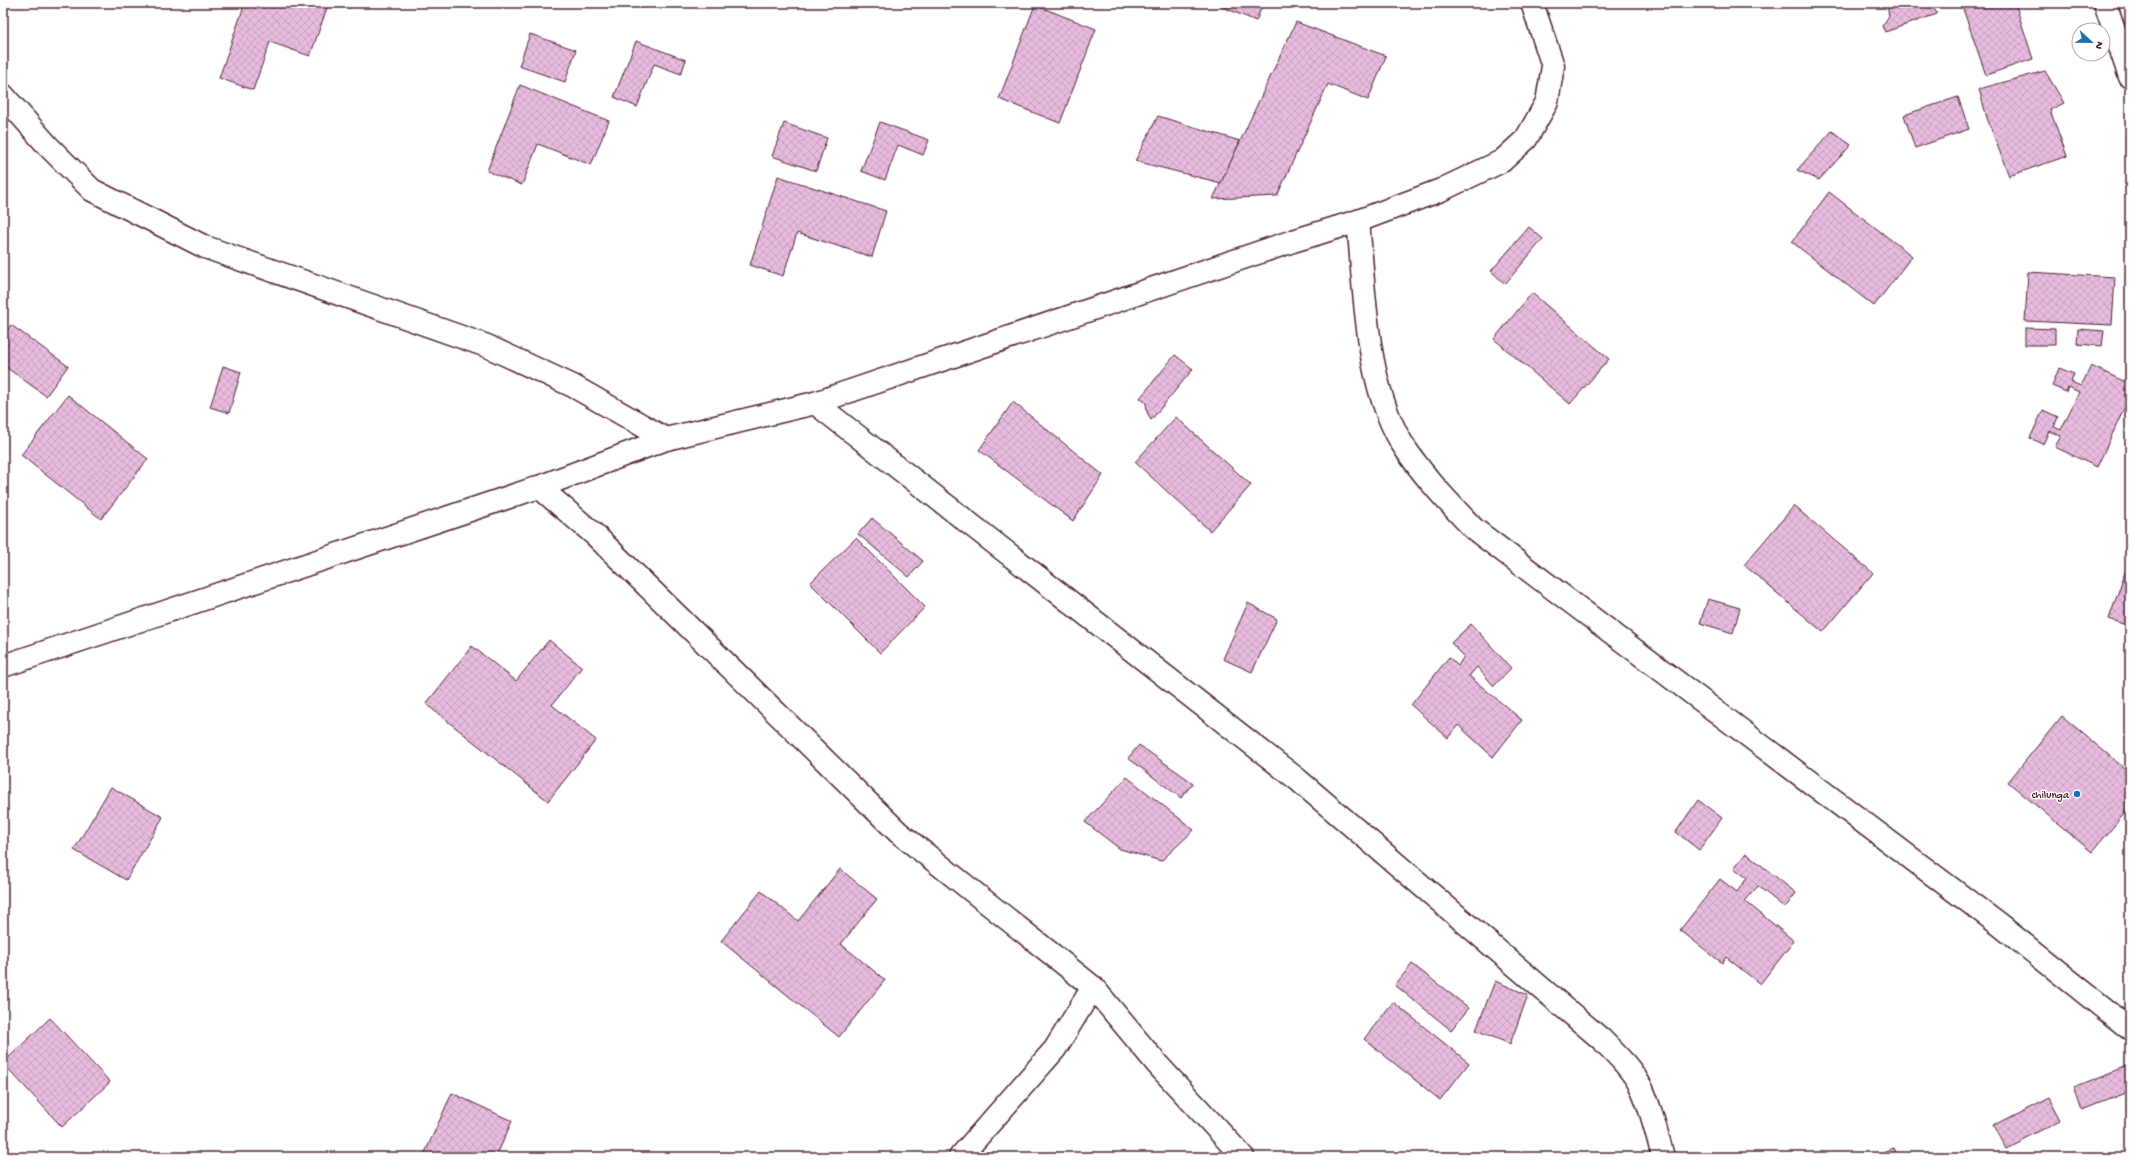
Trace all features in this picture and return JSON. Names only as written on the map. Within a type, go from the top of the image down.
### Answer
[{"type":"street","points":[[3,666],[540,487],[666,439],[814,403],[1285,243],[1358,221],[1441,190],[1502,161],[1526,139],[1547,102],[1553,66],[1532,3]]},
{"type":"street","points":[[2105,3],[2130,77]]},
{"type":"street","points":[[3,95],[48,146],[92,190],[205,247],[487,346],[573,386],[666,439]]},
{"type":"street","points":[[1358,221],[1373,365],[1385,408],[1406,450],[1441,494],[1474,529],[2001,926],[2130,1029]]},
{"type":"street","points":[[814,403],[1297,779],[1601,1039],[1623,1061],[1641,1088],[1652,1116],[1663,1157]]},
{"type":"street","points":[[540,487],[595,535],[898,832],[1093,987],[1156,1064],[1244,1157]]},
{"type":"street","points":[[960,1157],[1056,1049],[1093,987]]},
{"type":"building","points":[[245,3],[314,3],[327,8],[310,56],[270,42],[253,90],[219,78]]},
{"type":"building","points":[[337,3],[351,3],[350,8]]},
{"type":"building","points":[[1213,3],[1263,3],[1256,21]]},
{"type":"building","points":[[1893,3],[1931,3],[1937,14],[1885,32],[1882,26],[1889,16],[1887,5]]},
{"type":"building","points":[[1961,3],[2024,3],[2016,6],[2033,59],[1986,75]]},
{"type":"building","points":[[1035,5],[1096,29],[1060,123],[999,99]]},
{"type":"building","points":[[1296,22],[1386,56],[1368,100],[1328,84],[1277,196],[1213,199]]},
{"type":"building","points":[[530,34],[576,50],[565,82],[519,66]]},
{"type":"building","points":[[636,41],[686,60],[681,74],[654,64],[637,107],[614,97]]},
{"type":"building","points":[[2045,71],[2064,103],[2050,110],[2067,156],[2009,176],[1987,118],[1979,89]]},
{"type":"building","points":[[520,85],[609,121],[591,165],[538,144],[522,185],[487,171]]},
{"type":"building","points":[[1958,97],[1969,129],[1915,148],[1904,115]]},
{"type":"building","points":[[1158,116],[1240,141],[1221,183],[1135,161]]},
{"type":"building","points":[[880,122],[929,140],[923,155],[898,145],[885,180],[861,171]]},
{"type":"building","points":[[784,123],[827,138],[816,171],[772,156]]},
{"type":"building","points":[[1832,131],[1851,145],[1819,180],[1797,170]]},
{"type":"building","points":[[778,176],[886,211],[872,257],[797,233],[783,276],[750,265]]},
{"type":"building","points":[[1829,192],[1912,256],[1874,306],[1792,242]]},
{"type":"building","points":[[1529,227],[1543,239],[1505,284],[1491,271]]},
{"type":"building","points":[[2028,272],[2115,277],[2112,325],[2025,321]]},
{"type":"building","points":[[1532,293],[1609,359],[1570,404],[1494,339]]},
{"type":"building","points":[[11,325],[68,366],[46,396],[3,365],[3,336]]},
{"type":"building","points":[[2025,328],[2055,329],[2055,345],[2025,345]]},
{"type":"building","points":[[2078,329],[2104,331],[2102,346],[2077,344]]},
{"type":"building","points":[[1175,355],[1193,369],[1151,420],[1147,412],[1146,403],[1140,398]]},
{"type":"building","points":[[223,366],[241,372],[229,413],[210,407]]},
{"type":"building","points":[[2091,366],[2130,384],[2130,396],[2097,467],[2055,447],[2061,436],[2049,431],[2043,444],[2030,438],[2043,410],[2058,417],[2054,427],[2061,430],[2079,392],[2068,387],[2066,392],[2052,386],[2059,368],[2074,374],[2071,382],[2081,386]]},
{"type":"building","points":[[68,395],[148,459],[101,519],[21,455]]},
{"type":"building","points":[[1013,402],[1103,475],[1073,521],[979,450]]},
{"type":"building","points":[[1176,417],[1251,485],[1210,531],[1135,462]]},
{"type":"building","points":[[1794,506],[1873,573],[1823,632],[1744,565]]},
{"type":"building","points":[[872,518],[923,561],[909,577],[858,534]]},
{"type":"building","points":[[856,538],[925,607],[880,653],[810,583]]},
{"type":"building","points":[[2130,558],[2130,626],[2109,619]]},
{"type":"building","points":[[1708,599],[1740,608],[1733,633],[1700,623]]},
{"type":"building","points":[[1248,603],[1277,619],[1252,672],[1223,659]]},
{"type":"building","points":[[1471,624],[1511,668],[1494,686],[1477,667],[1469,676],[1522,720],[1493,757],[1458,725],[1448,738],[1411,705],[1449,657],[1458,666],[1464,656],[1451,643]]},
{"type":"building","points":[[549,640],[582,667],[552,705],[596,740],[548,801],[426,704],[472,646],[516,681]]},
{"type":"building","name":"chilunga","points":[[2062,716],[2130,773],[2130,807],[2092,852],[2008,782]]},
{"type":"building","points":[[1139,745],[1193,783],[1181,798],[1128,758]]},
{"type":"building","points":[[1127,777],[1194,830],[1161,861],[1120,849],[1085,822]]},
{"type":"building","points":[[111,787],[163,817],[126,880],[74,850]]},
{"type":"building","points":[[1698,800],[1722,818],[1699,850],[1676,832]]},
{"type":"building","points":[[1746,853],[1796,893],[1785,908],[1758,886],[1745,901],[1794,941],[1760,984],[1726,957],[1722,963],[1680,930],[1720,879],[1737,892],[1747,878],[1734,868]]},
{"type":"building","points":[[840,869],[877,899],[841,944],[885,980],[839,1037],[721,941],[761,891],[798,921]]},
{"type":"building","points":[[1412,964],[1469,1008],[1451,1030],[1395,985]]},
{"type":"building","points":[[1495,981],[1528,995],[1510,1044],[1476,1030]]},
{"type":"building","points":[[1393,1002],[1469,1063],[1440,1100],[1364,1039]]},
{"type":"building","points":[[50,1018],[110,1082],[62,1127],[3,1063]]},
{"type":"building","points":[[2130,1065],[2130,1091],[2082,1110],[2074,1087]]},
{"type":"building","points":[[452,1093],[512,1121],[496,1157],[423,1157]]},
{"type":"building","points":[[2049,1097],[2061,1120],[2006,1148],[1994,1125]]},
{"type":"building","points":[[1894,1148],[1898,1157],[1871,1157]]},
{"type":"place","name":"chilunga","points":[[2077,794]]}]
